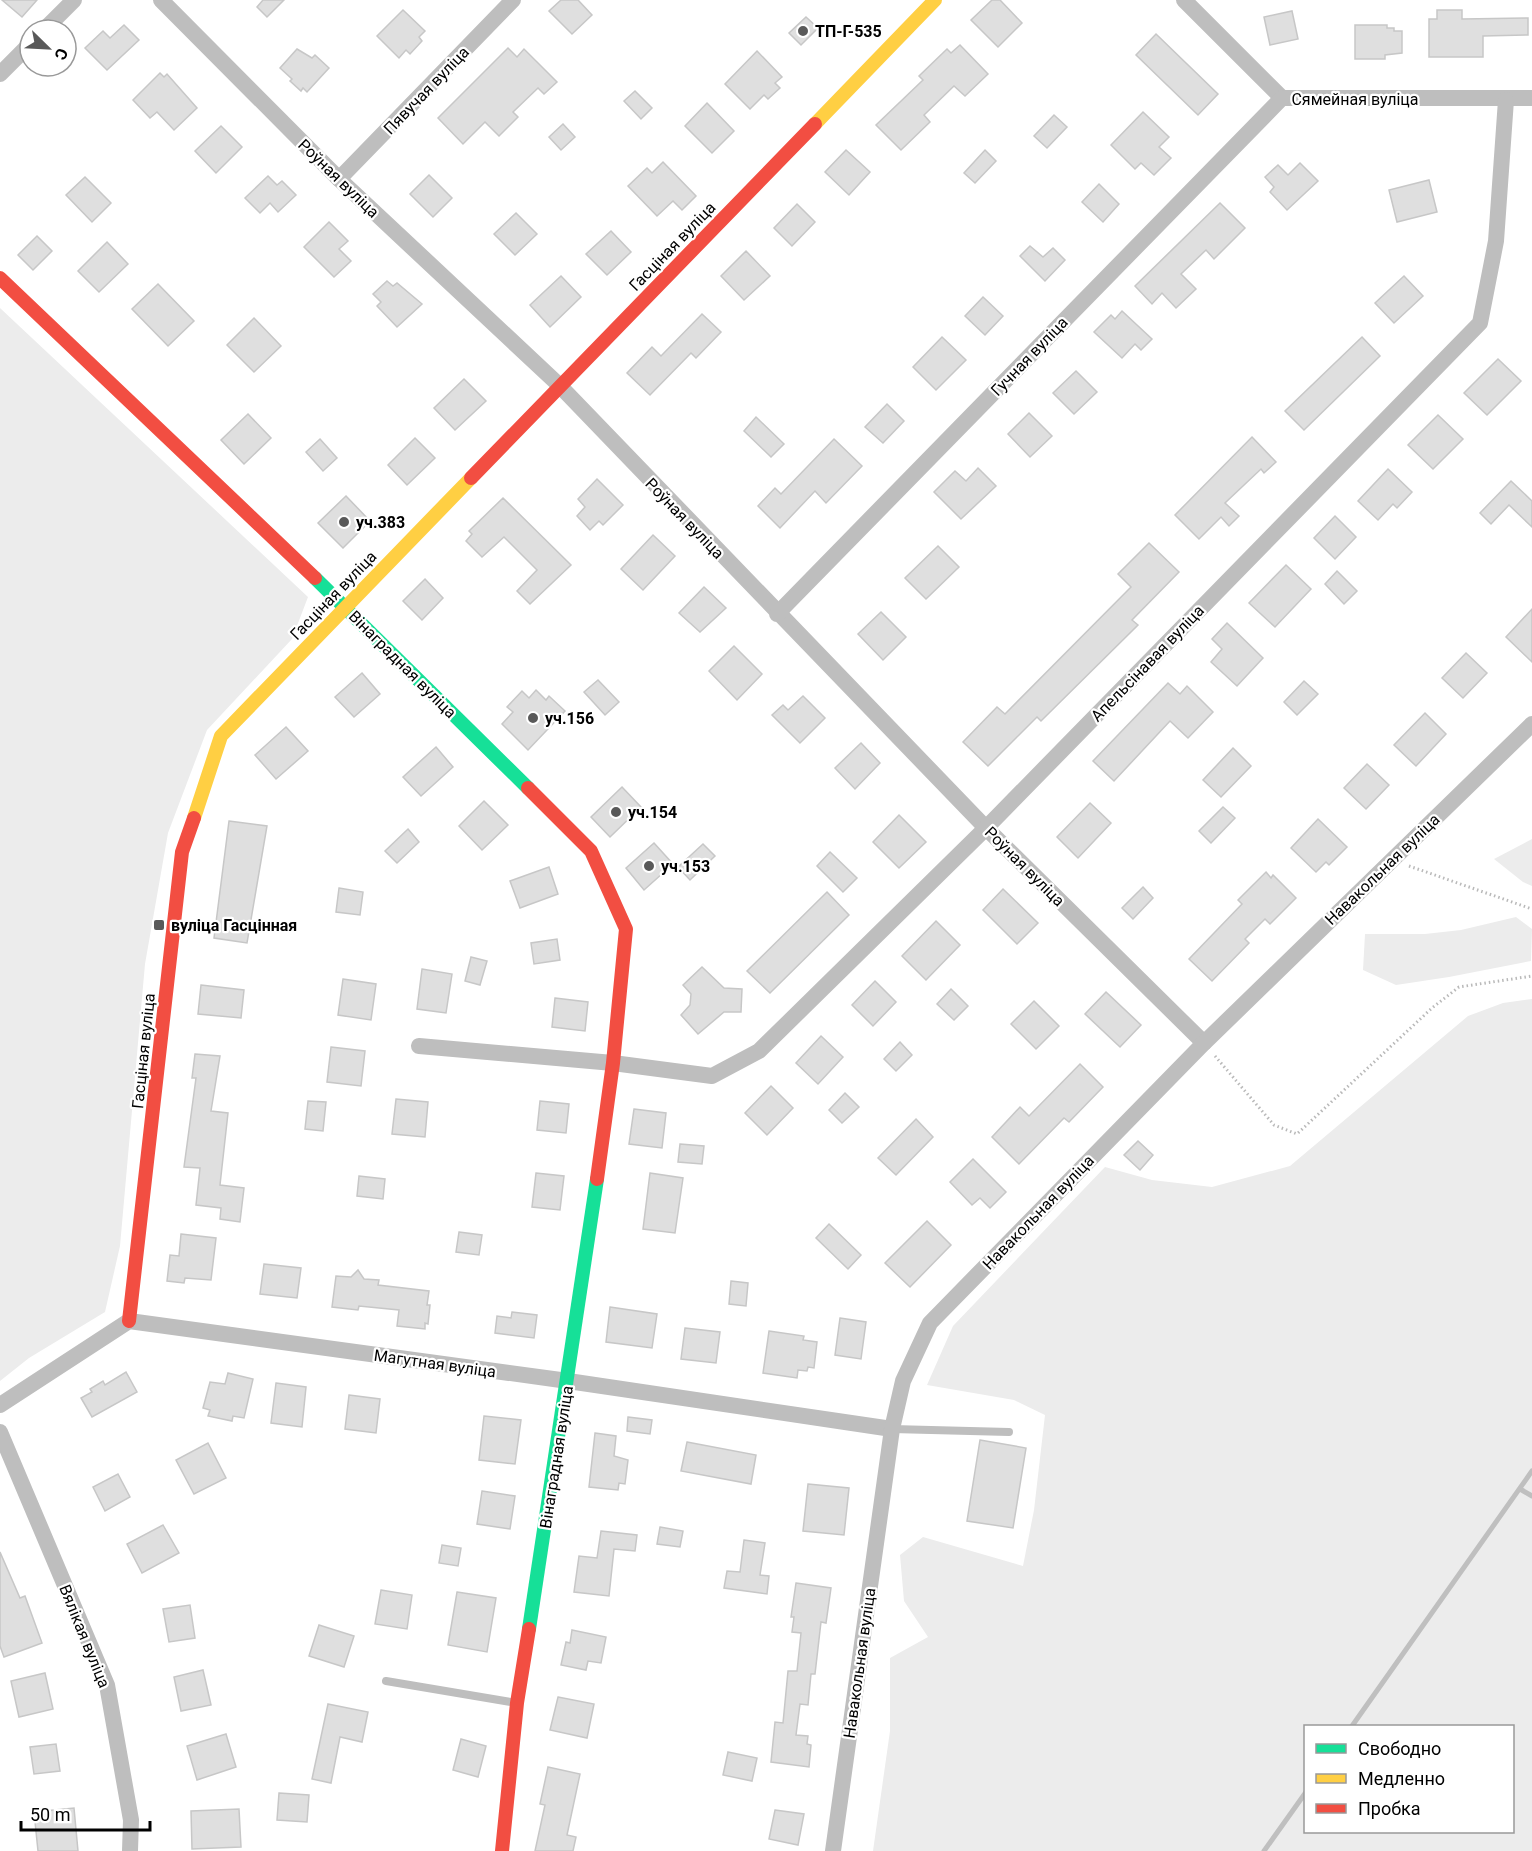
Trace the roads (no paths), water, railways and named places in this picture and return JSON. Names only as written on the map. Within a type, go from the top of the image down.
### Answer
[{"type":"street","points":[[56,18],[74,0]]},
{"type":"street","name":"Роўная вуліца","points":[[161,0],[339,179],[559,385],[777,614],[986,828],[1204,1043]]},
{"type":"street","name":"Пявучая вуліца","points":[[339,179],[513,0]]},
{"type":"street","name":"Гасціная вуліца","points":[[129,1321],[182,852],[221,736],[344,606],[935,0]]},
{"type":"street","name":"Сямейная вуліца","points":[[1184,0],[1282,98],[1506,100],[1532,98]]},
{"type":"street","points":[[0,74],[18,56]]},
{"type":"street","name":"Гучная вуліца","points":[[777,614],[1282,98]]},
{"type":"street","name":"Апельсінавая вуліца","points":[[614,1063],[712,1076],[759,1051],[986,828],[1480,323],[1496,241],[1506,100]]},
{"type":"street","name":"Вінаградная вуліца","points":[[0,278],[344,606],[591,851],[626,929],[614,1063],[568,1381],[517,1703],[502,1851]]},
{"type":"street","name":"Навакольная вуліца","points":[[833,1851],[892,1430],[903,1381],[930,1323],[1204,1043],[1532,724]]},
{"type":"street","points":[[419,1046],[614,1063]]},
{"type":"street","points":[[0,1405],[129,1321]]},
{"type":"street","name":"Магутная вуліца","points":[[129,1321],[568,1381],[892,1430]]},
{"type":"street","name":"Вялікая вуліца","points":[[0,1432],[107,1685],[131,1820],[129,1851]]},
{"type":"lane","points":[[892,1430],[1009,1431]]},
{"type":"lane","points":[[386,1681],[517,1703]]},
{"type":"waterway","points":[[1353,1725],[1532,1471]]},
{"type":"waterway","points":[[1520,1489],[1532,1496]]},
{"type":"waterway","points":[[1264,1851],[1304,1795]]},
{"type":"place","name":"ТП-Г-535","points":[[803,31]]},
{"type":"place","name":"уч.383","points":[[344,522]]},
{"type":"place","name":"уч.156","points":[[533,718]]},
{"type":"place","name":"уч.154","points":[[616,812]]},
{"type":"place","name":"уч.153","points":[[649,866]]},
{"type":"place","name":"вуліца Гасцінная","points":[[159,925]]}]
